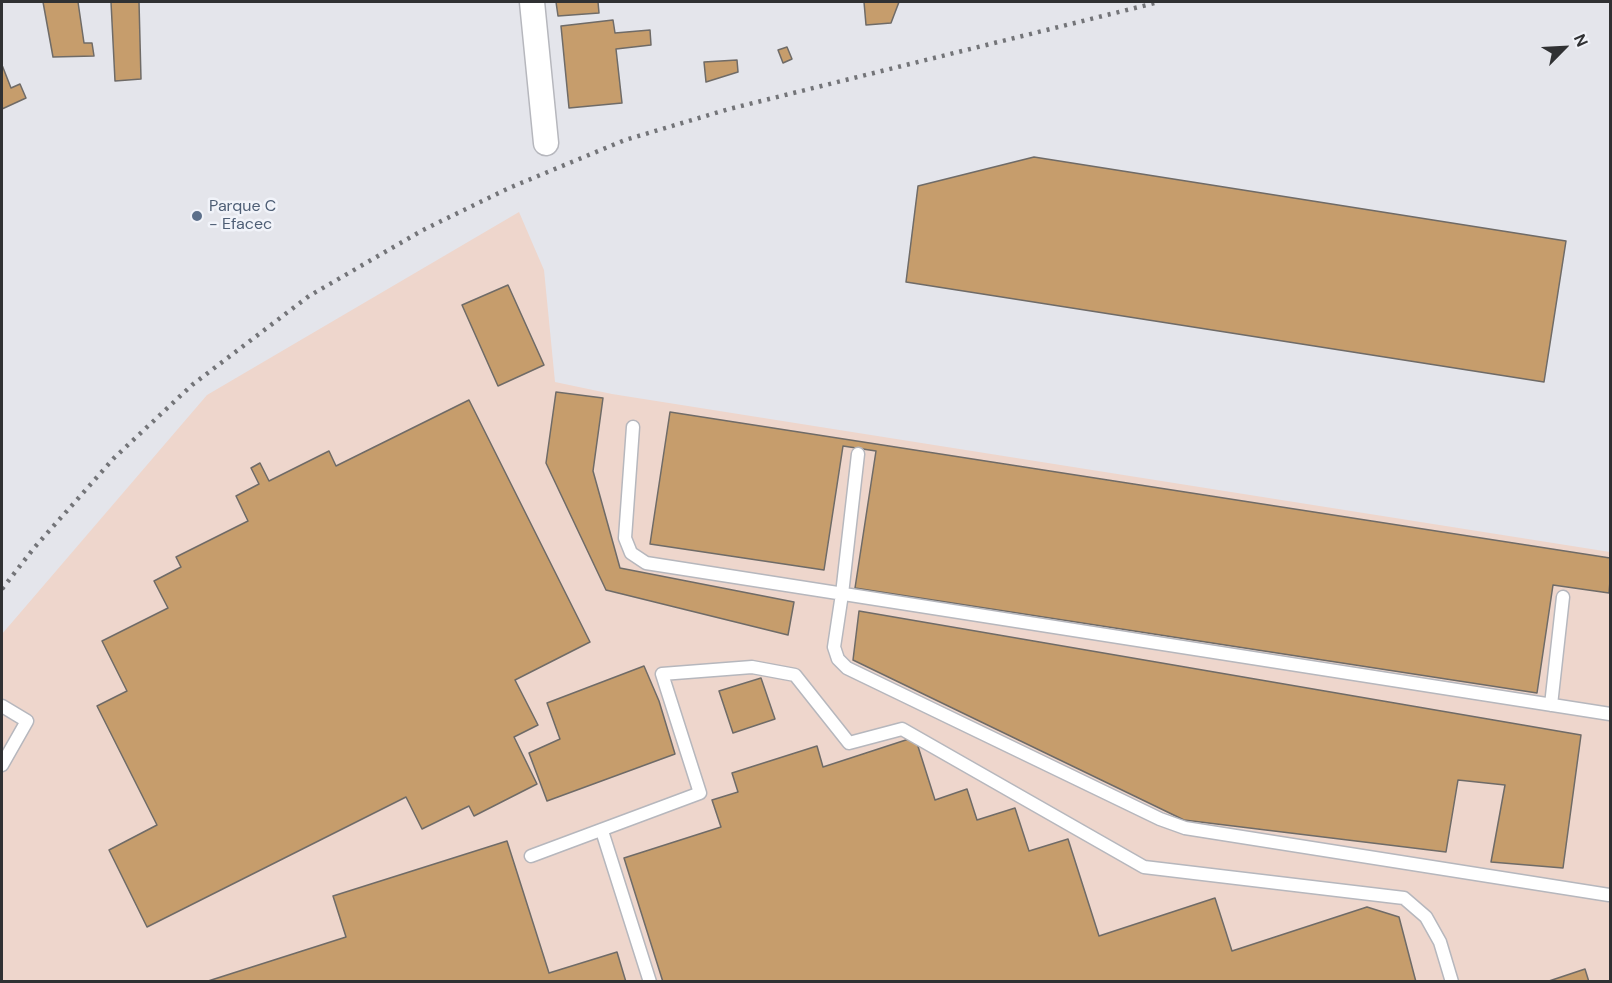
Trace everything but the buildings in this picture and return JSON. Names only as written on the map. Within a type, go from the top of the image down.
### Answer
[{"type":"street","points":[[532,2],[546,143]]},
{"type":"lane","points":[[633,427],[626,538],[631,553],[646,563],[1611,714]]},
{"type":"lane","points":[[858,454],[834,647],[838,659],[847,668],[1160,819],[1185,828],[1609,894]]},
{"type":"lane","points":[[1551,705],[1563,597]]},
{"type":"lane","points":[[531,856],[700,793],[662,674],[752,667],[795,675],[849,743],[902,729],[1144,867],[1404,898],[1426,917],[1440,942],[1452,981]]},
{"type":"lane","points":[[2,706],[27,721],[2,765]]},
{"type":"lane","points":[[602,831],[650,981]]},
{"type":"shaded area","points":[[519,212],[544,270],[555,382],[612,394],[1610,552],[1610,981],[2,982],[2,634],[207,395]]},
{"type":"railway","points":[[2,589],[34,548],[114,458],[192,385],[309,296],[423,230],[509,188],[625,140],[729,109],[1159,2]]},
{"type":"place","name":"Parque C - Efacec","points":[[197,216]]}]
